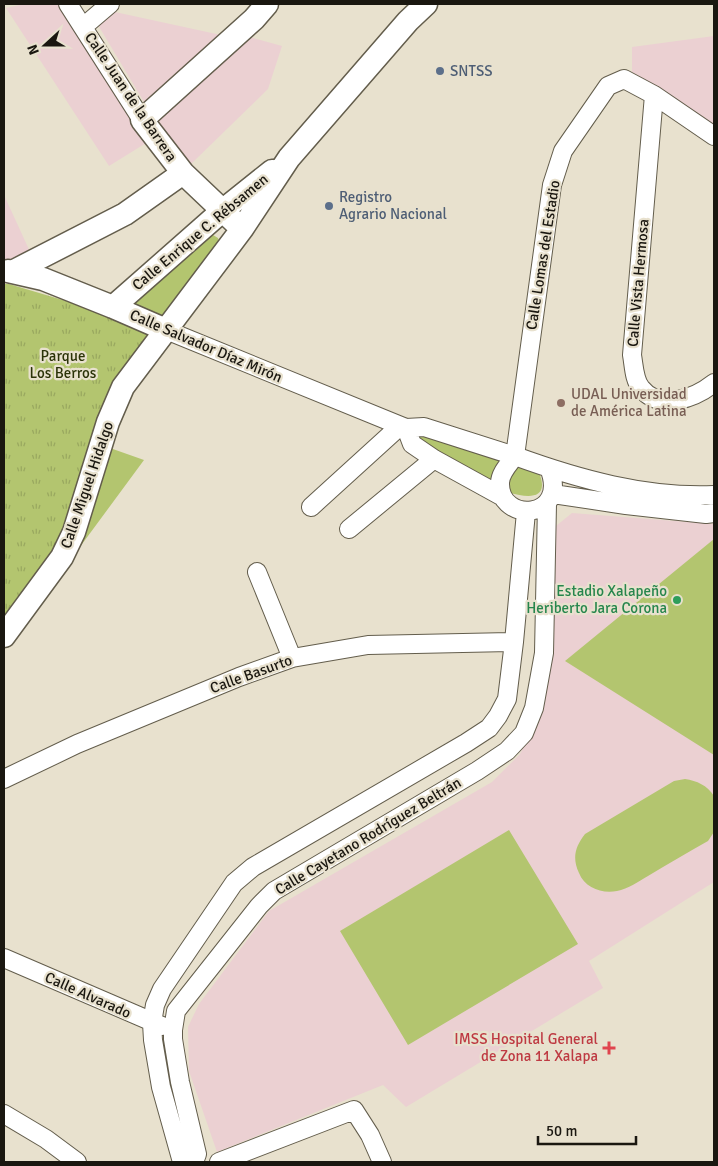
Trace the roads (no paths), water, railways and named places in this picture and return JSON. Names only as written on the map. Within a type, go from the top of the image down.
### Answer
[{"type":"main road","points":[[142,120],[254,19],[267,4]]},
{"type":"main road","name":"Calle Enrique C. Rébsamen","points":[[166,330],[242,229],[289,158],[408,21],[426,4]]},
{"type":"main road","name":"Calle Juan de la Barrera","points":[[142,120],[183,173],[242,229]]},
{"type":"main road","name":"Calle Enrique C. Rébsamen","points":[[113,307],[222,211],[289,158]]},
{"type":"main road","points":[[9,271],[125,214],[183,173]]},
{"type":"main road","name":"Calle Salvador Díaz Mirón","points":[[9,271],[43,279],[166,330]]},
{"type":"main road","name":"Calle Miguel Hidalgo","points":[[4,636],[62,557],[74,532],[108,422],[123,387],[166,330]]},
{"type":"street","name":"Calle Juan de la Barrera","points":[[68,4],[142,120]]},
{"type":"street","points":[[83,27],[110,4]]},
{"type":"street","name":"Calle Lomas del Estadio","points":[[515,456],[552,185],[564,152],[608,86],[624,79],[654,95]]},
{"type":"street","points":[[654,95],[714,136]]},
{"type":"street","name":"Calle Vista Hermosa","points":[[654,95],[632,355],[635,374],[640,388],[650,396],[666,402],[684,400],[714,384]]},
{"type":"street","name":"Calle Salvador Díaz Mirón","points":[[166,330],[403,427],[424,427],[515,456]]},
{"type":"street","points":[[311,507],[403,427],[412,444],[434,459],[503,497],[512,508],[526,512],[537,510],[550,499],[554,481],[549,468]]},
{"type":"street","points":[[503,497],[500,483],[504,469],[515,456],[627,497],[706,514],[714,513]]},
{"type":"street","points":[[349,529],[434,459]]},
{"type":"street","points":[[550,499],[666,494],[714,495]]},
{"type":"street","name":"Calle Cayetano Rodríguez Beltrán","points":[[194,1162],[197,1154],[180,1082],[173,1030],[176,1011],[259,906],[274,891],[477,771],[507,751],[524,733],[534,708],[544,653],[550,499]]},
{"type":"street","name":"Calle Cayetano Rodríguez Beltrán","points":[[182,1162],[161,1087],[153,1040],[152,1023],[155,1005],[162,989],[234,883],[253,867],[489,728],[507,699],[526,512]]},
{"type":"street","points":[[257,572],[292,658]]},
{"type":"street","name":"Calle Basurto","points":[[4,779],[77,744],[240,677],[292,658],[368,645],[514,642]]},
{"type":"street","points":[[489,728],[507,751]]},
{"type":"street","name":"Calle Alvarado","points":[[4,958],[152,1023],[173,1030]]},
{"type":"street","points":[[219,1162],[354,1110],[370,1135],[382,1162]]},
{"type":"street","points":[[4,1114],[46,1139],[77,1162]]},
{"type":"place","name":"SNTSS","points":[[440,71]]},
{"type":"place","name":"Registro Agrario Nacional","points":[[329,206]]},
{"type":"place","name":"UDAL Universidad de América Latina","points":[[561,403]]},
{"type":"place","name":"Estadio Xalapeño Heriberto Jara Corona","points":[[677,600]]},
{"type":"place","name":"IMSS Hospital General de Zona 11 Xalapa","points":[[609,1048]]},
{"type":"park label","name":"Parque Los Berros","points":[[63,364]]}]
